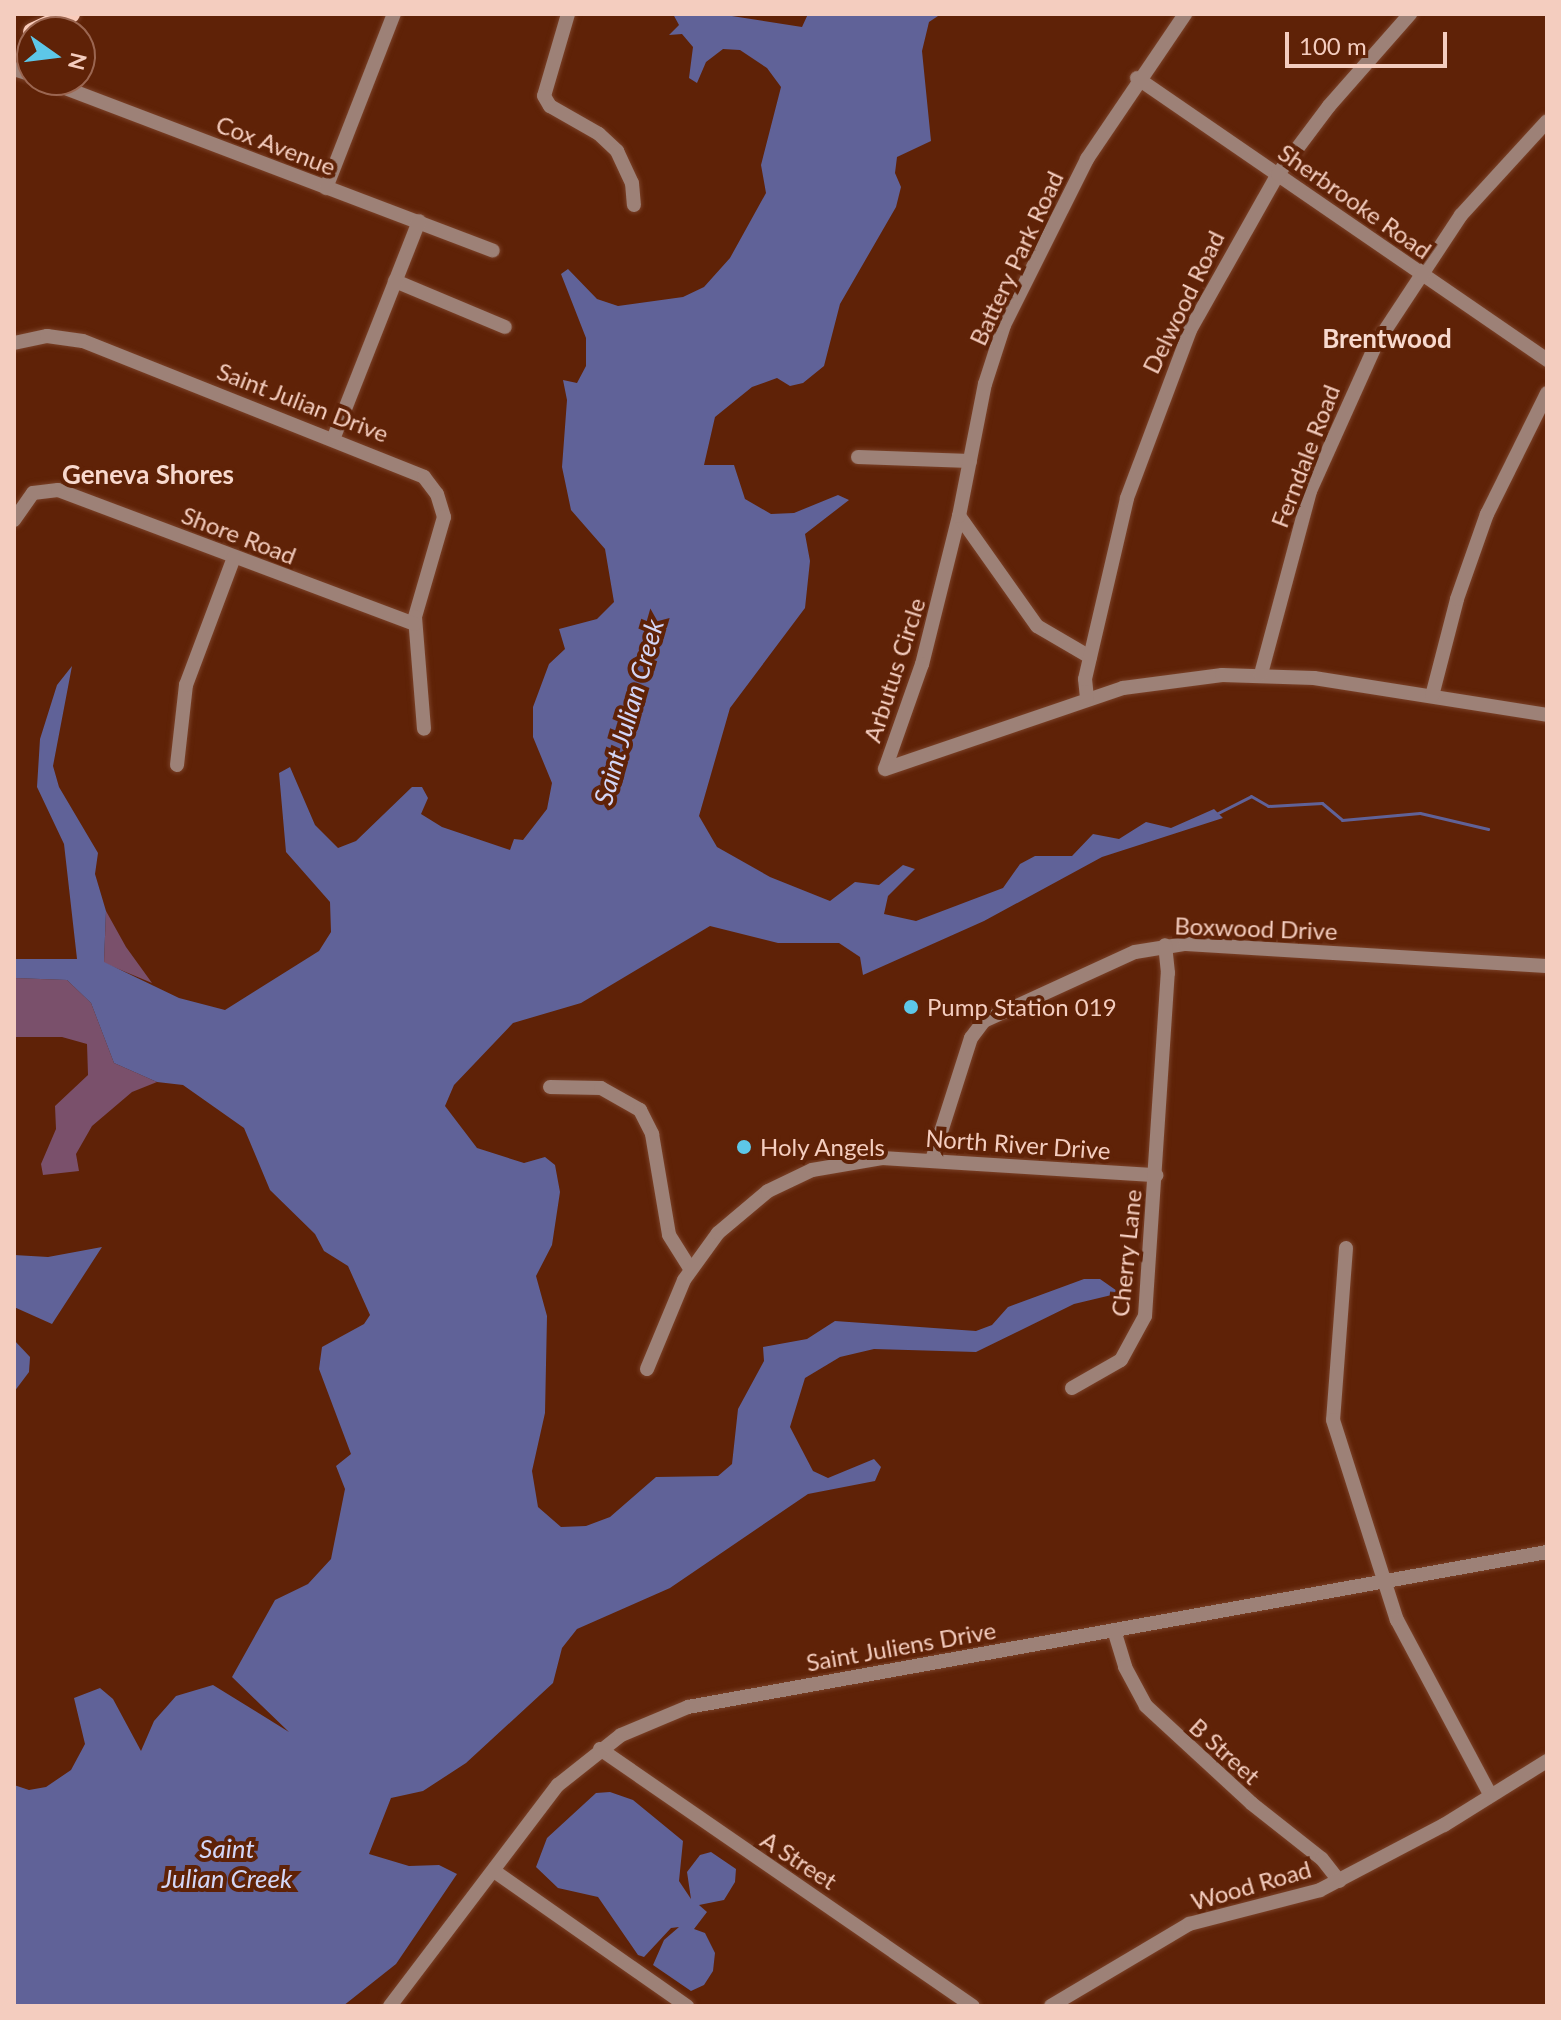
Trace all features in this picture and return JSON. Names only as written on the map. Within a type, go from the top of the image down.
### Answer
[{"type":"street","points":[[326,188],[394,14]]},
{"type":"street","points":[[568,14],[544,90],[546,103],[599,134],[617,151],[632,183],[634,205]]},
{"type":"street","name":"Battery Park Road","points":[[959,516],[985,384],[1004,325],[1087,159],[1137,78],[1185,14]]},
{"type":"street","name":"Delwood Road","points":[[1090,657],[1127,498],[1170,377],[1218,274],[1278,174],[1329,106],[1410,14]]},
{"type":"street","name":"Sherbrooke Road","points":[[1137,78],[1547,360]]},
{"type":"street","name":"Cox Avenue","points":[[86,96],[493,251]]},
{"type":"street","name":"Ferndale Road","points":[[1261,674],[1314,480],[1376,344],[1419,273],[1461,215],[1547,121]]},
{"type":"street","points":[[334,437],[419,221]]},
{"type":"street","points":[[395,281],[505,327]]},
{"type":"street","name":"Saint Julian Drive","points":[[14,343],[47,336],[83,341],[412,468],[437,494],[442,535],[415,624]]},
{"type":"street","points":[[1432,696],[1487,514],[1547,393]]},
{"type":"street","points":[[858,457],[970,461]]},
{"type":"street","name":"Shore Road","points":[[14,520],[33,493],[58,490],[415,624]]},
{"type":"street","points":[[959,516],[1037,626],[1090,657],[1087,698],[1148,682],[1261,674],[1432,696],[1547,715]]},
{"type":"street","name":"Arbutus Circle","points":[[959,516],[926,653],[885,769],[1087,698]]},
{"type":"street","points":[[177,765],[186,685],[234,557]]},
{"type":"street","points":[[415,624],[424,729]]},
{"type":"street","name":"Boxwood Drive","points":[[932,1160],[971,1038],[984,1021],[1115,959],[1165,945],[1546,964]]},
{"type":"street","name":"Cherry Lane","points":[[1072,1388],[1111,1369],[1140,1330],[1148,1299],[1165,945]]},
{"type":"street","points":[[550,1087],[601,1088],[640,1110],[652,1134],[669,1235],[691,1270]]},
{"type":"street","name":"North River Drive","points":[[647,1369],[691,1270],[729,1221],[794,1177],[860,1160],[932,1160],[1156,1175]]},
{"type":"street","points":[[1346,1248],[1333,1420],[1385,1582],[1423,1675],[1490,1794]]},
{"type":"street","name":"Saint Juliens Drive","points":[[390,2006],[494,1871],[526,1823],[600,1749],[621,1735],[719,1700],[1547,1552]]},
{"type":"street","name":"B Street","points":[[1114,1630],[1125,1667],[1146,1706],[1251,1803],[1322,1859],[1339,1881]]},
{"type":"street","name":"A Street","points":[[600,1749],[973,2006]]},
{"type":"street","name":"Wood Road","points":[[1051,2006],[1189,1924],[1289,1902],[1339,1881],[1547,1761]]},
{"type":"street","points":[[494,1871],[687,2006]]},
{"type":"shaded area","points":[[106,911],[126,947],[152,983],[104,963]]},
{"type":"shaded area","points":[[14,978],[67,980],[91,1003],[114,1063],[157,1082],[132,1092],[92,1126],[76,1154],[79,1171],[43,1175],[41,1164],[56,1129],[55,1106],[88,1075],[87,1044],[62,1037],[14,1037]]},
{"type":"water","name":"Saint Julian Creek","points":[[673,14],[719,14],[802,27],[808,14],[941,14],[929,22],[922,51],[931,141],[897,157],[895,173],[901,187],[896,207],[840,304],[824,366],[803,383],[790,386],[777,378],[752,387],[715,417],[704,465],[734,465],[745,499],[771,514],[794,513],[838,495],[849,500],[805,534],[810,561],[805,608],[730,708],[699,816],[717,847],[770,877],[830,901],[855,882],[879,885],[903,865],[915,869],[888,896],[884,914],[916,921],[1003,888],[1020,864],[1035,856],[1072,856],[1093,834],[1119,839],[1146,822],[1171,828],[1214,809],[1223,818],[1102,857],[984,921],[863,975],[860,957],[839,943],[778,943],[710,926],[581,1003],[513,1023],[454,1085],[445,1106],[477,1148],[524,1163],[545,1157],[555,1165],[560,1192],[552,1245],[536,1276],[547,1316],[545,1413],[532,1471],[538,1507],[561,1527],[586,1526],[610,1517],[656,1477],[718,1476],[732,1464],[738,1409],[764,1361],[763,1347],[807,1339],[835,1321],[976,1331],[992,1325],[1008,1307],[1084,1279],[1100,1279],[1120,1293],[1074,1304],[976,1352],[874,1349],[840,1357],[805,1378],[790,1427],[813,1471],[828,1478],[874,1459],[881,1467],[875,1481],[808,1494],[670,1588],[577,1629],[562,1648],[553,1683],[466,1763],[423,1791],[391,1798],[369,1854],[409,1866],[439,1865],[457,1874],[396,1964],[343,2006],[14,2006],[14,1785],[29,1790],[46,1787],[71,1770],[85,1744],[74,1698],[100,1688],[113,1699],[141,1751],[154,1721],[176,1696],[213,1685],[289,1732],[232,1677],[275,1600],[308,1584],[331,1559],[345,1489],[336,1466],[351,1454],[319,1369],[322,1347],[364,1324],[370,1315],[348,1266],[324,1251],[315,1234],[270,1190],[244,1128],[183,1085],[157,1082],[114,1063],[91,1003],[67,980],[14,978],[14,959],[77,959],[64,844],[37,787],[40,739],[57,685],[72,666],[53,766],[59,787],[98,853],[95,874],[106,911],[104,962],[179,998],[225,1010],[319,951],[331,932],[330,902],[286,852],[279,773],[290,767],[315,825],[338,848],[356,841],[412,787],[422,787],[428,798],[421,814],[442,827],[510,850],[514,839],[523,840],[547,809],[552,783],[533,737],[533,707],[549,664],[565,649],[559,629],[597,619],[614,602],[605,549],[571,510],[562,467],[567,400],[563,380],[577,383],[586,366],[586,338],[561,274],[568,269],[597,299],[618,306],[683,297],[704,287],[730,258],[766,193],[761,165],[781,87],[767,68],[740,50],[723,49],[706,62],[697,83],[689,78],[693,47],[682,34],[669,35],[679,25]]},
{"type":"water","points":[[102,1247],[52,1324],[14,1307],[14,1255],[48,1257]]},
{"type":"water","points":[[14,1340],[30,1357],[29,1372],[14,1392]]},
{"type":"water","points":[[610,1792],[633,1800],[683,1841],[679,1881],[691,1899],[687,1872],[700,1855],[711,1852],[736,1869],[735,1882],[724,1900],[699,1905],[707,1912],[694,1929],[705,1933],[715,1953],[713,1971],[704,1985],[691,1991],[653,1965],[664,1940],[679,1927],[671,1928],[644,1957],[638,1955],[598,1897],[558,1888],[536,1867],[547,1838],[596,1793]]},
{"type":"waterway","points":[[1216,814],[1251,796],[1268,806],[1322,803],[1342,820],[1420,813],[1488,829]]},
{"type":"place","name":"Pump Station 019","points":[[911,1007]]},
{"type":"place","name":"Holy Angels","points":[[744,1147]]},
{"type":"district","name":"Brentwood","points":[[1387,339]]},
{"type":"district","name":"Geneva Shores","points":[[148,475]]}]
